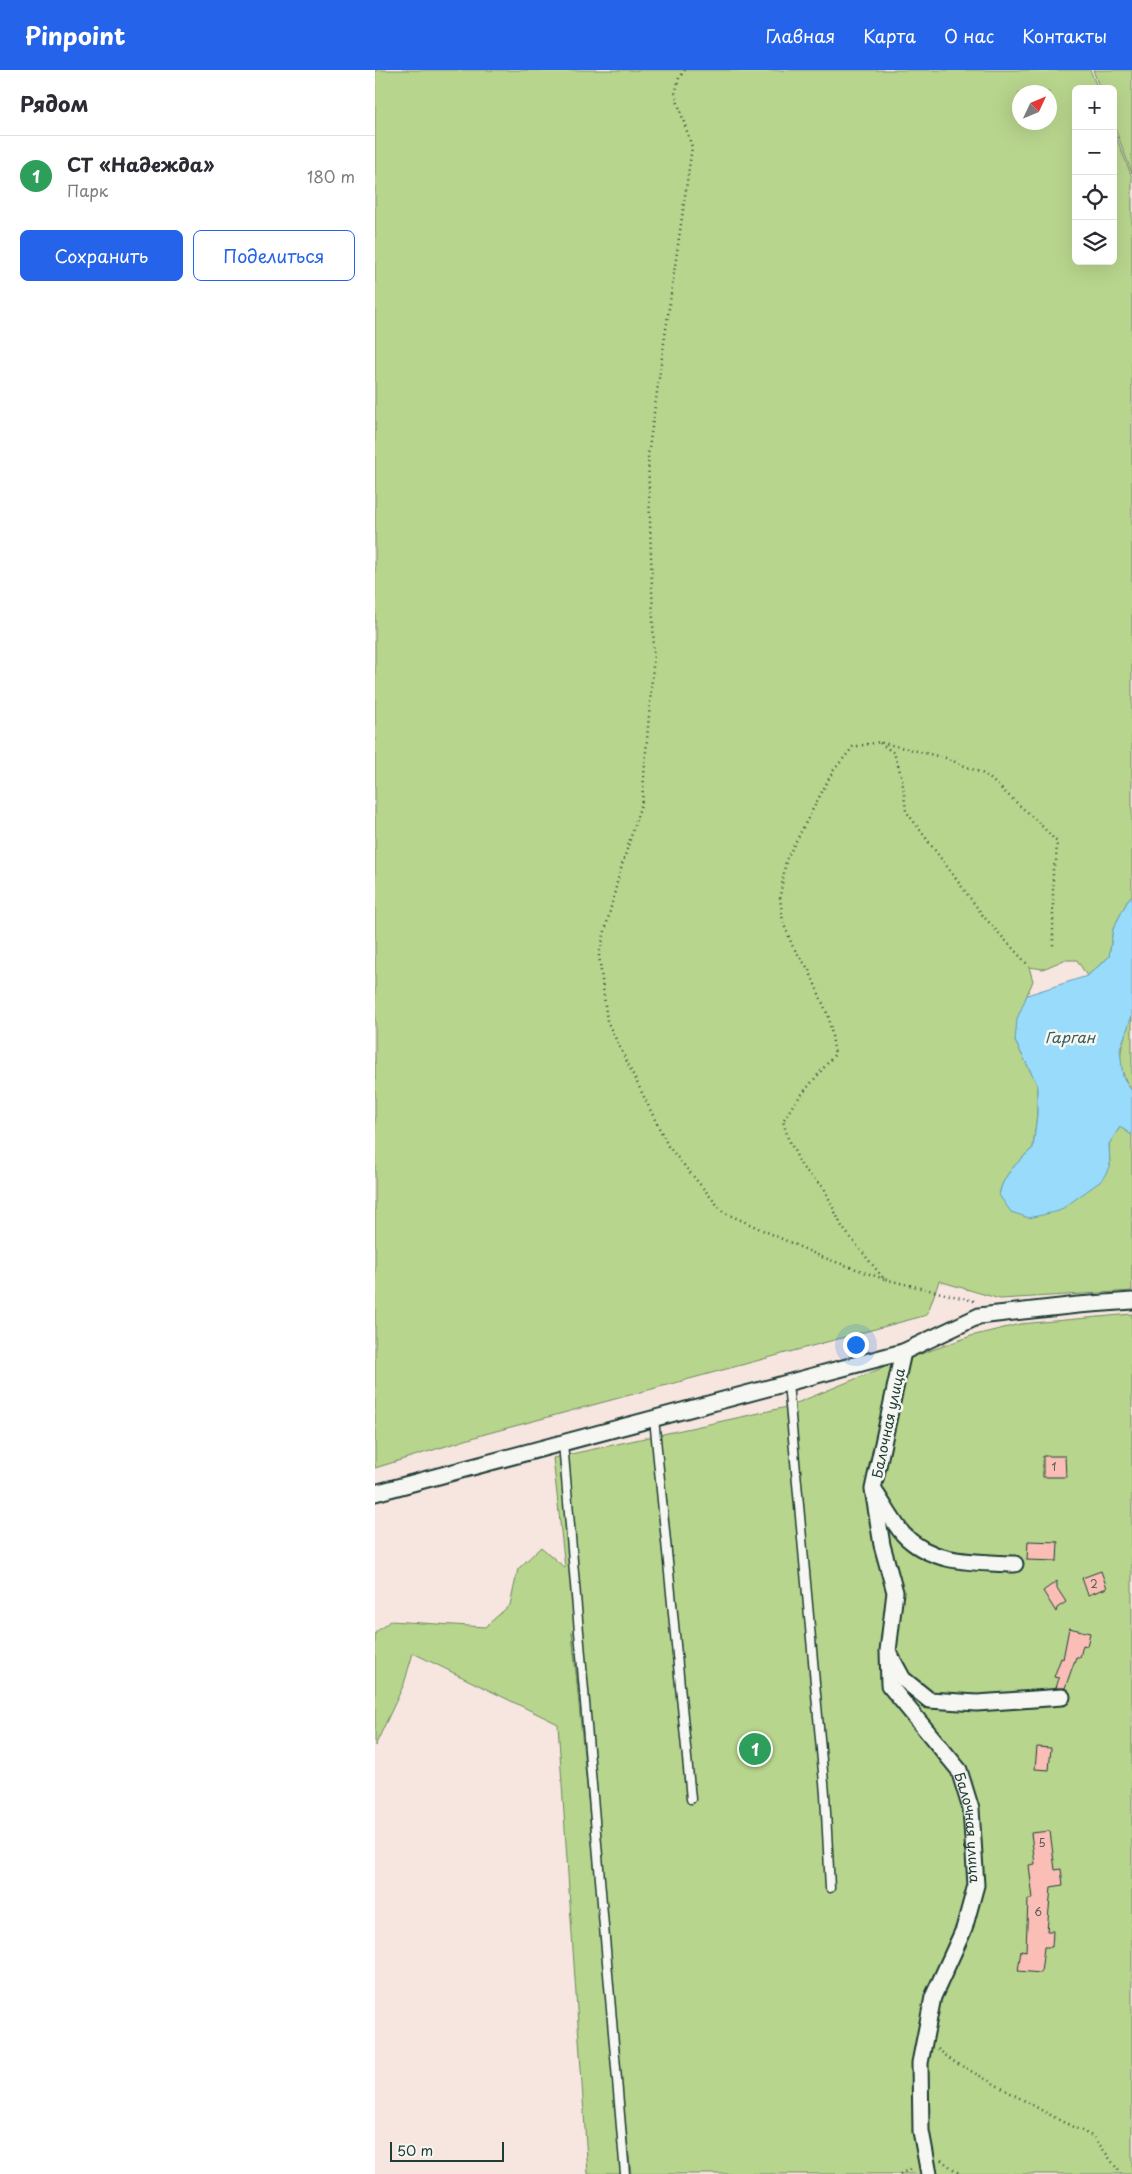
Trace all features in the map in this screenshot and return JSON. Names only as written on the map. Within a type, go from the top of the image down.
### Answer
[{"type":"street","points":[[375,1493],[903,1352],[979,1316],[1077,1304],[1132,1302]]},
{"type":"street","name":"Балочная улица","points":[[903,1352],[873,1489],[882,1545],[895,1592],[888,1651],[889,1685],[959,1770],[971,1809],[976,1885],[964,1929],[933,1997],[921,2062],[921,2131],[929,2174]]},
{"type":"street","points":[[873,1489],[904,1534],[926,1551],[953,1561],[1015,1564]]},
{"type":"street","points":[[888,1651],[903,1679],[929,1700],[977,1703],[1061,1697]]},
{"type":"lane","points":[[788,1383],[825,1794],[830,1888]]},
{"type":"lane","points":[[654,1418],[691,1799]]},
{"type":"lane","points":[[563,1443],[625,2174]]},
{"type":"path","points":[[685,70],[679,78],[675,94],[692,147],[648,455],[655,654],[642,801],[619,875],[599,955],[607,1021],[668,1146],[723,1212],[822,1257],[884,1279],[981,1303]]},
{"type":"path","points":[[884,1279],[843,1227],[824,1188],[802,1167],[783,1121],[793,1105],[835,1054],[829,1018],[809,970],[793,947],[783,922],[780,898],[786,860],[833,771],[853,748],[879,742],[947,758],[986,775],[1039,823],[1057,842],[1056,861],[1053,868],[1053,948]]},
{"type":"path","points":[[879,742],[894,753],[902,778],[906,810],[984,917],[1029,966]]},
{"type":"path","points":[[925,2038],[951,2060],[1063,2122],[1094,2136],[1120,2174]]},
{"type":"green space","points":[[375,70],[1090,70],[1096,85],[1072,85],[1072,265],[1117,265],[1117,139],[1132,177],[1132,896],[1129,898],[1113,929],[1109,957],[1087,976],[1077,960],[1064,960],[1043,969],[1029,967],[1033,981],[1027,995],[1015,1041],[1037,1084],[1037,1114],[1033,1148],[1017,1163],[1008,1175],[999,1195],[1110,1167],[1109,1144],[1120,1127],[1132,1135],[1132,1291],[1000,1299],[939,1281],[927,1315],[485,1434],[375,1468]]},
{"type":"green space","points":[[1093,70],[1132,70],[1132,173],[1117,134],[1117,85],[1099,85]]},
{"type":"green space","points":[[1132,1016],[1132,1091],[1122,1072],[1121,1054]]},
{"type":"green space","points":[[1132,1314],[1132,2174],[631,2174],[572,1632],[624,2174],[588,2174],[558,1724],[413,1653],[404,1684],[375,1746],[375,1633],[390,1621],[485,1627],[510,1605],[518,1569],[541,1547],[565,1568],[553,1458],[787,1407],[882,1368],[971,1336],[1020,1324]]},
{"type":"water","name":"Гарган","points":[[1132,896],[1132,1016],[1120,1049],[1123,1077],[1132,1091],[1132,1135],[1120,1127],[1109,1144],[1110,1167],[1101,1181],[1059,1211],[1029,1218],[1011,1212],[999,1195],[1008,1175],[1017,1163],[1033,1148],[1037,1114],[1037,1084],[1015,1041],[1017,1019],[1027,995],[1087,976],[1109,957],[1113,929],[1129,898]]},
{"type":"building","points":[[1043,1456],[1065,1456],[1066,1477],[1043,1477]]},
{"type":"building","points":[[1028,1541],[1058,1542],[1057,1561],[1027,1560]]},
{"type":"building","points":[[1101,1571],[1107,1588],[1088,1595],[1082,1578]]},
{"type":"building","points":[[1057,1581],[1057,1588],[1066,1602],[1057,1608],[1056,1612],[1043,1591]]},
{"type":"building","points":[[1069,1628],[1090,1633],[1087,1646],[1083,1645],[1080,1657],[1076,1657],[1065,1688],[1056,1688],[1059,1678],[1054,1677],[1061,1658],[1063,1659]]},
{"type":"building","points":[[1037,1747],[1051,1748],[1049,1770],[1035,1769]]},
{"type":"building","points":[[1050,1831],[1055,1870],[1061,1869],[1063,1885],[1051,1887],[1047,1931],[1053,1931],[1052,1947],[1044,1947],[1041,1973],[1018,1971],[1021,1950],[1026,1951],[1028,1899],[1033,1899],[1029,1865],[1035,1864],[1031,1833]]},
{"type":"place","name":"СТ «Надежда»","points":[[755,1749]]}]
